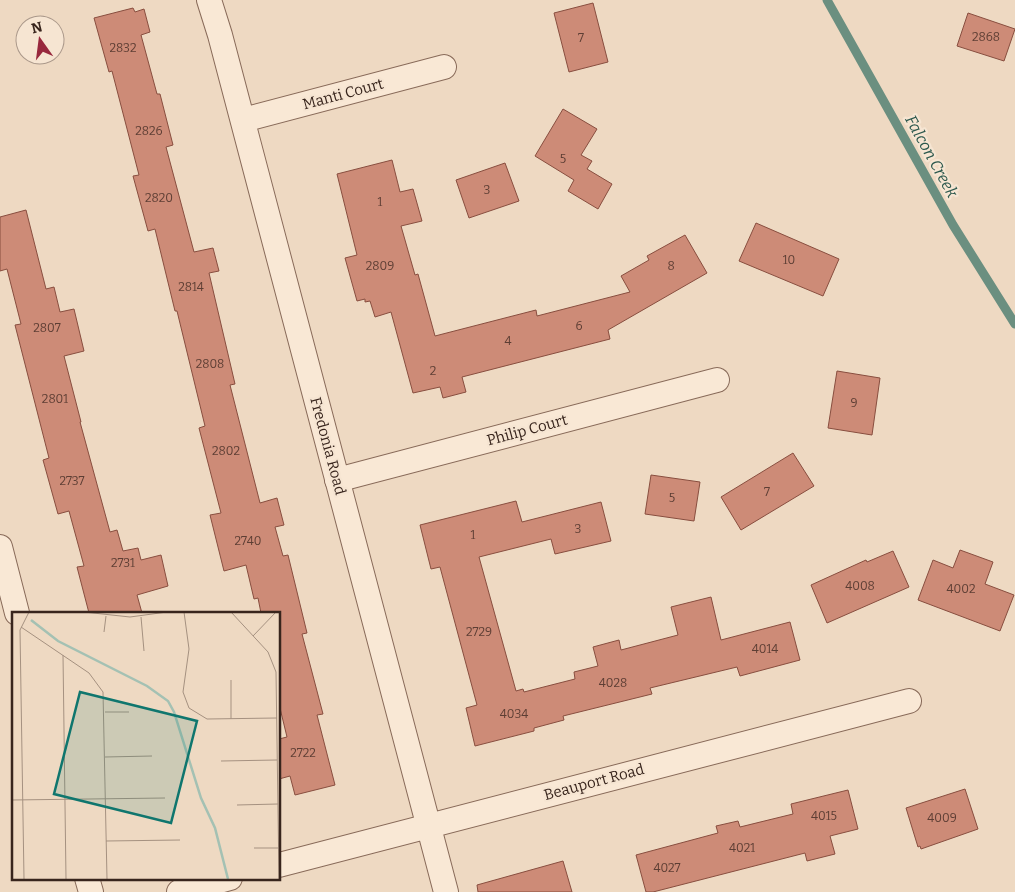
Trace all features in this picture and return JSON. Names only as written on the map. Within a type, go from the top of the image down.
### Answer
[{"type":"street","name":"Fredonia Road","points":[[209,0],[220,35],[446,892]]},
{"type":"street","name":"Manti Court","points":[[242,120],[444,67]]},
{"type":"street","name":"Philip Court","points":[[338,480],[717,380]]},
{"type":"street","points":[[0,547],[17,612]]},
{"type":"street","name":"Beauport Road","points":[[280,865],[909,701]]},
{"type":"street","points":[[179,892],[223,880]]},
{"type":"building","points":[[593,3],[608,62],[569,72],[554,13]]},
{"type":"building","points":[[133,8],[135,12],[144,9],[150,32],[141,35],[157,94],[160,94],[173,145],[166,147],[194,252],[213,248],[219,271],[209,273],[235,384],[230,385],[260,503],[277,498],[284,525],[275,527],[283,556],[288,555],[307,633],[302,634],[323,714],[317,715],[335,785],[295,795],[290,776],[280,779],[280,739],[287,737],[280,708],[280,612],[261,612],[258,598],[254,599],[246,565],[224,571],[210,515],[221,513],[199,428],[205,426],[155,229],[148,231],[133,176],[139,175],[112,71],[109,72],[94,18]]},
{"type":"building","points":[[968,13],[1015,29],[1004,61],[957,46]]},
{"type":"building","points":[[563,109],[597,129],[581,155],[592,161],[587,169],[612,184],[598,209],[568,191],[574,180],[535,156]]},
{"type":"building","points":[[392,160],[400,192],[413,189],[422,221],[401,226],[415,275],[418,274],[435,336],[536,310],[537,316],[630,292],[621,276],[649,260],[647,256],[685,235],[707,273],[608,330],[610,339],[462,377],[466,392],[443,398],[440,387],[413,393],[391,312],[375,317],[370,301],[365,302],[365,299],[357,301],[345,258],[357,255],[337,174]]},
{"type":"building","points":[[505,163],[519,201],[469,218],[456,180]]},
{"type":"building","points":[[26,210],[46,289],[54,287],[60,312],[74,309],[84,351],[64,356],[110,532],[117,530],[123,551],[138,548],[141,560],[161,555],[168,586],[137,595],[142,612],[89,612],[77,567],[84,566],[69,511],[58,514],[43,460],[49,458],[15,325],[21,324],[7,269],[0,271],[0,217]]},
{"type":"building","points":[[756,223],[839,259],[823,296],[739,261]]},
{"type":"building","points":[[837,371],[880,378],[872,435],[828,428]]},
{"type":"building","points":[[793,453],[814,486],[741,530],[721,497]]},
{"type":"building","points":[[651,475],[700,482],[694,521],[645,514]]},
{"type":"building","points":[[516,501],[522,522],[601,502],[611,541],[555,554],[551,539],[479,557],[516,691],[523,689],[524,692],[575,679],[574,672],[598,666],[593,647],[619,640],[621,650],[678,635],[671,607],[711,597],[721,640],[790,622],[800,660],[740,676],[737,667],[650,688],[652,694],[563,716],[564,720],[534,728],[534,731],[475,746],[466,708],[477,705],[440,567],[431,569],[420,525]]},
{"type":"building","points":[[960,550],[993,562],[985,584],[1014,595],[1000,631],[918,600],[933,560],[953,568]]},
{"type":"building","points":[[893,551],[909,587],[827,623],[811,585],[866,560],[867,562]]},
{"type":"building","points":[[965,789],[978,829],[921,849],[920,846],[918,847],[906,808]]},
{"type":"building","points":[[848,790],[858,829],[830,836],[835,854],[807,861],[805,853],[653,892],[646,892],[636,855],[718,833],[716,826],[738,821],[740,827],[793,814],[791,804]]},
{"type":"building","points":[[563,861],[572,892],[478,892],[477,885]]},
{"type":"waterway","name":"Falcon Creek","points":[[827,0],[953,225],[1015,324]]}]
